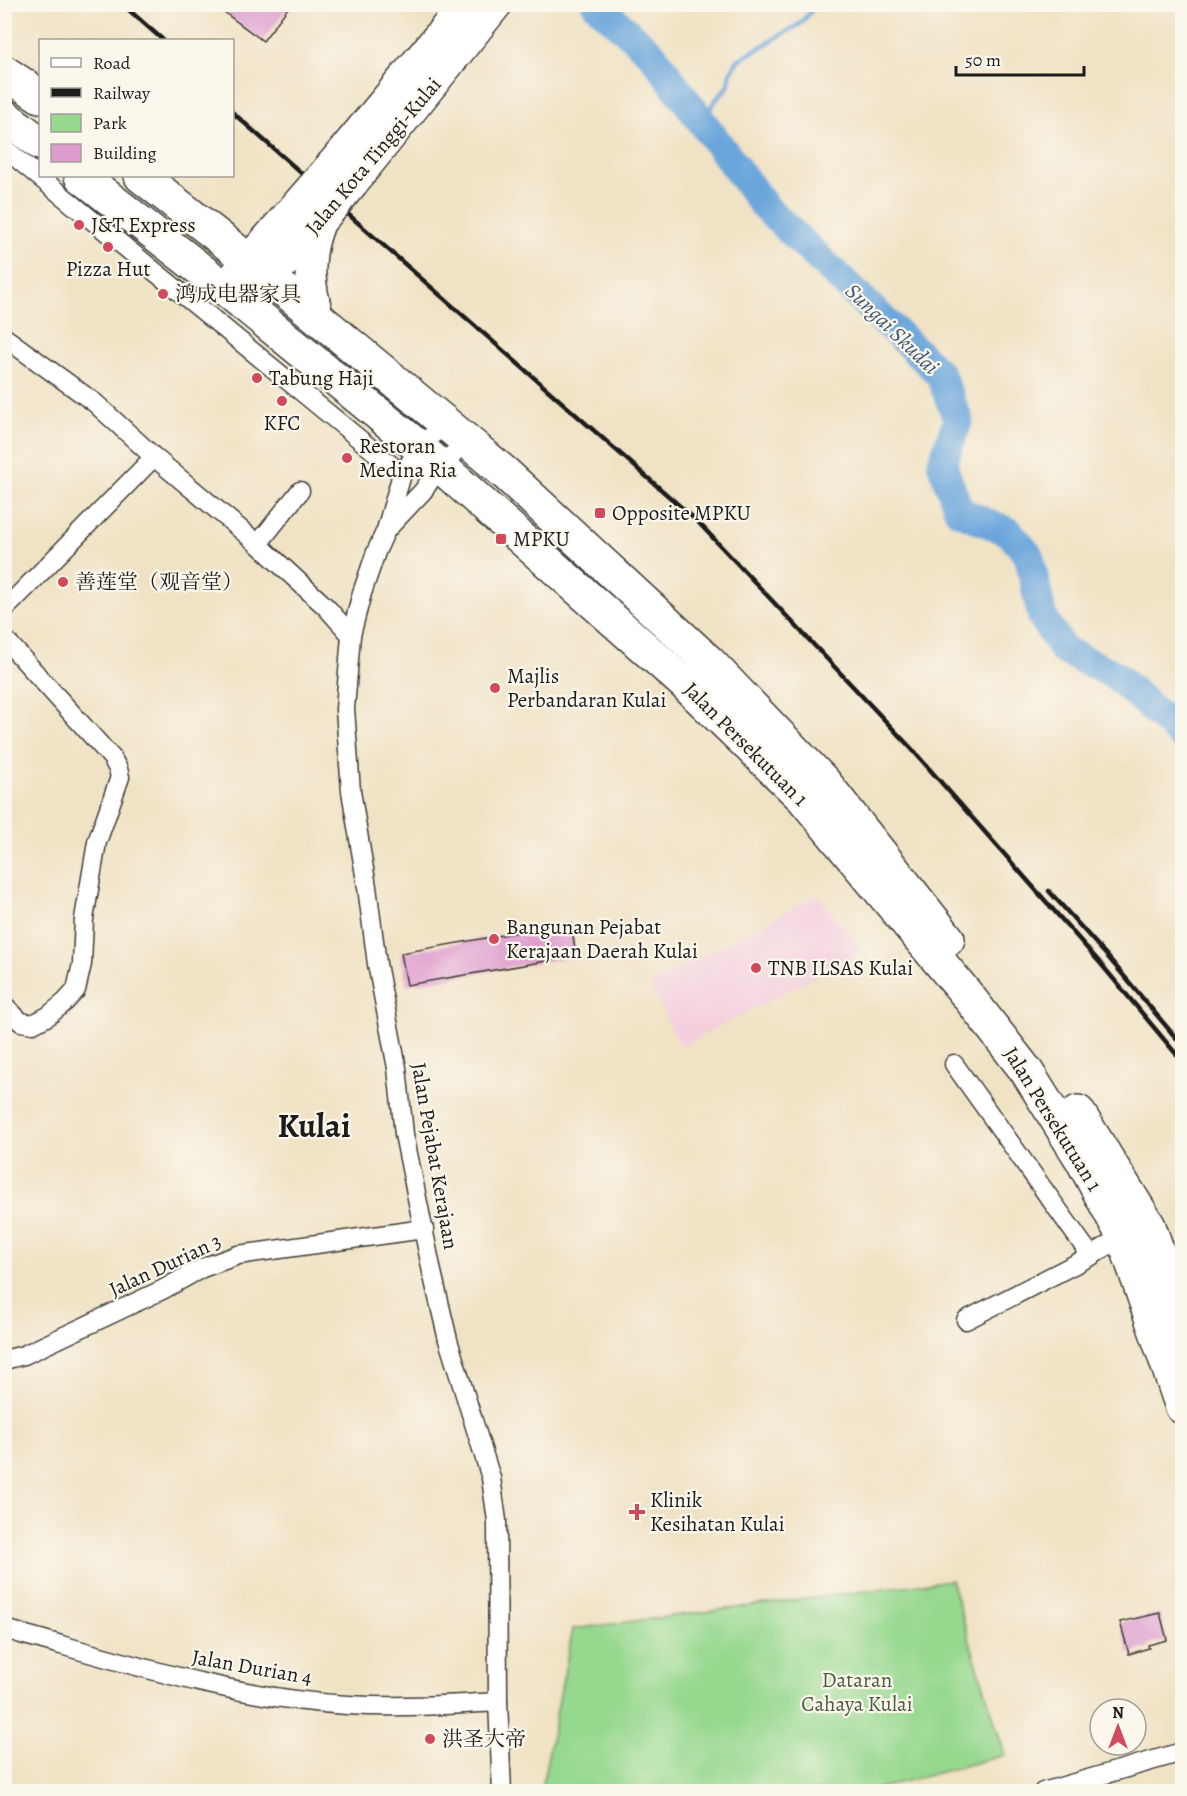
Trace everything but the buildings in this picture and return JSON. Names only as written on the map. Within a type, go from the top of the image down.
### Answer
[{"type":"highway","points":[[4,72],[39,95]]},
{"type":"highway","name":"Jalan Persekutuan 1","points":[[82,177],[235,297],[421,470],[684,682],[802,798],[968,996],[1027,1072],[1082,1160],[1123,1236],[1182,1407]]},
{"type":"highway","name":"Jalan Persekutuan 1","points":[[142,177],[259,269],[506,474],[709,662],[824,782],[1051,1068],[1149,1226],[1182,1322]]},
{"type":"main road","name":"Jalan Kota Tinggi-Kulai","points":[[259,269],[281,223],[331,192],[465,4]]},
{"type":"main road","name":"Jalan Kota Tinggi-Kulai","points":[[235,297],[497,4]]},
{"type":"main road","points":[[320,319],[312,295],[311,251],[331,192]]},
{"type":"main road","points":[[208,228],[237,234],[270,228],[281,223]]},
{"type":"street","points":[[15,136],[39,156]]},
{"type":"street","points":[[65,177],[421,470]]},
{"type":"street","points":[[4,337],[95,403],[154,457],[258,544],[326,607],[351,634]]},
{"type":"street","points":[[421,470],[456,431]]},
{"type":"street","points":[[421,470],[456,431]]},
{"type":"street","points":[[4,610],[154,457]]},
{"type":"street","name":"Jalan Pejabat Kerajaan","points":[[421,470],[386,530],[365,584],[351,634],[345,709],[351,791],[367,887],[376,964],[397,1068],[404,1134],[448,1340],[492,1478],[496,1521],[498,1702],[502,1791]]},
{"type":"street","name":"Jalan Pejabat Kerajaan","points":[[386,530],[421,470]]},
{"type":"street","points":[[258,544],[300,491]]},
{"type":"street","points":[[4,638],[111,758],[120,777],[97,842],[84,919],[82,964],[76,990],[66,1002],[33,1024],[21,1022],[4,1005]]},
{"type":"street","points":[[954,1064],[1091,1256]]},
{"type":"street","name":"Jalan Durian 3","points":[[4,1360],[24,1355],[151,1295],[202,1268],[238,1255],[424,1229]]},
{"type":"street","points":[[966,1320],[1091,1256],[1123,1236]]},
{"type":"street","name":"Jalan Durian 4","points":[[4,1629],[135,1666],[268,1696],[347,1705],[407,1706],[498,1702]]},
{"type":"street","points":[[1043,1791],[1182,1752]]},
{"type":"shaded area","name":"TNB ILSAS Kulai","points":[[818,895],[863,951],[681,1047],[649,985]]},
{"type":"green space","name":"Dataran Cahaya Kulai","points":[[951,1580],[1005,1755],[869,1791],[541,1791],[573,1629]]},
{"type":"waterway","name":"Sungai Skudai","points":[[596,4],[651,53],[765,207],[940,374],[958,420],[942,464],[959,511],[1009,532],[1029,556],[1042,616],[1063,650],[1115,675],[1182,736]]},
{"type":"waterway","points":[[702,122],[728,86],[730,74],[738,60],[800,24],[817,4]]},
{"type":"railway","points":[[122,4],[162,39]]},
{"type":"railway","points":[[234,114],[698,522],[910,747],[1101,964],[1182,1061]]},
{"type":"railway","points":[[1049,891],[1182,1045]]},
{"type":"place","name":"J&T Express","points":[[79,225]]},
{"type":"place","name":"Pizza Hut","points":[[108,247]]},
{"type":"place","name":"鸿成电器家具","points":[[163,294]]},
{"type":"place","name":"Tabung Haji","points":[[257,378]]},
{"type":"place","name":"KFC","points":[[282,401]]},
{"type":"place","name":"Restoran Medina Ria","points":[[347,458]]},
{"type":"place","name":"Opposite MPKU","points":[[600,513]]},
{"type":"place","name":"MPKU","points":[[501,539]]},
{"type":"place","name":"善莲堂（观音堂）","points":[[63,582]]},
{"type":"place","name":"Majlis Perbandaran Kulai","points":[[495,688]]},
{"type":"place","name":"Bangunan Pejabat Kerajaan Daerah Kulai","points":[[494,939]]},
{"type":"place","name":"TNB ILSAS Kulai","points":[[756,968]]},
{"type":"place","name":"Klinik Kesihatan Kulai","points":[[637,1512]]},
{"type":"place","name":"洪圣大帝","points":[[430,1739]]},
{"type":"district","name":"Kulai","points":[[314,1125]]}]
